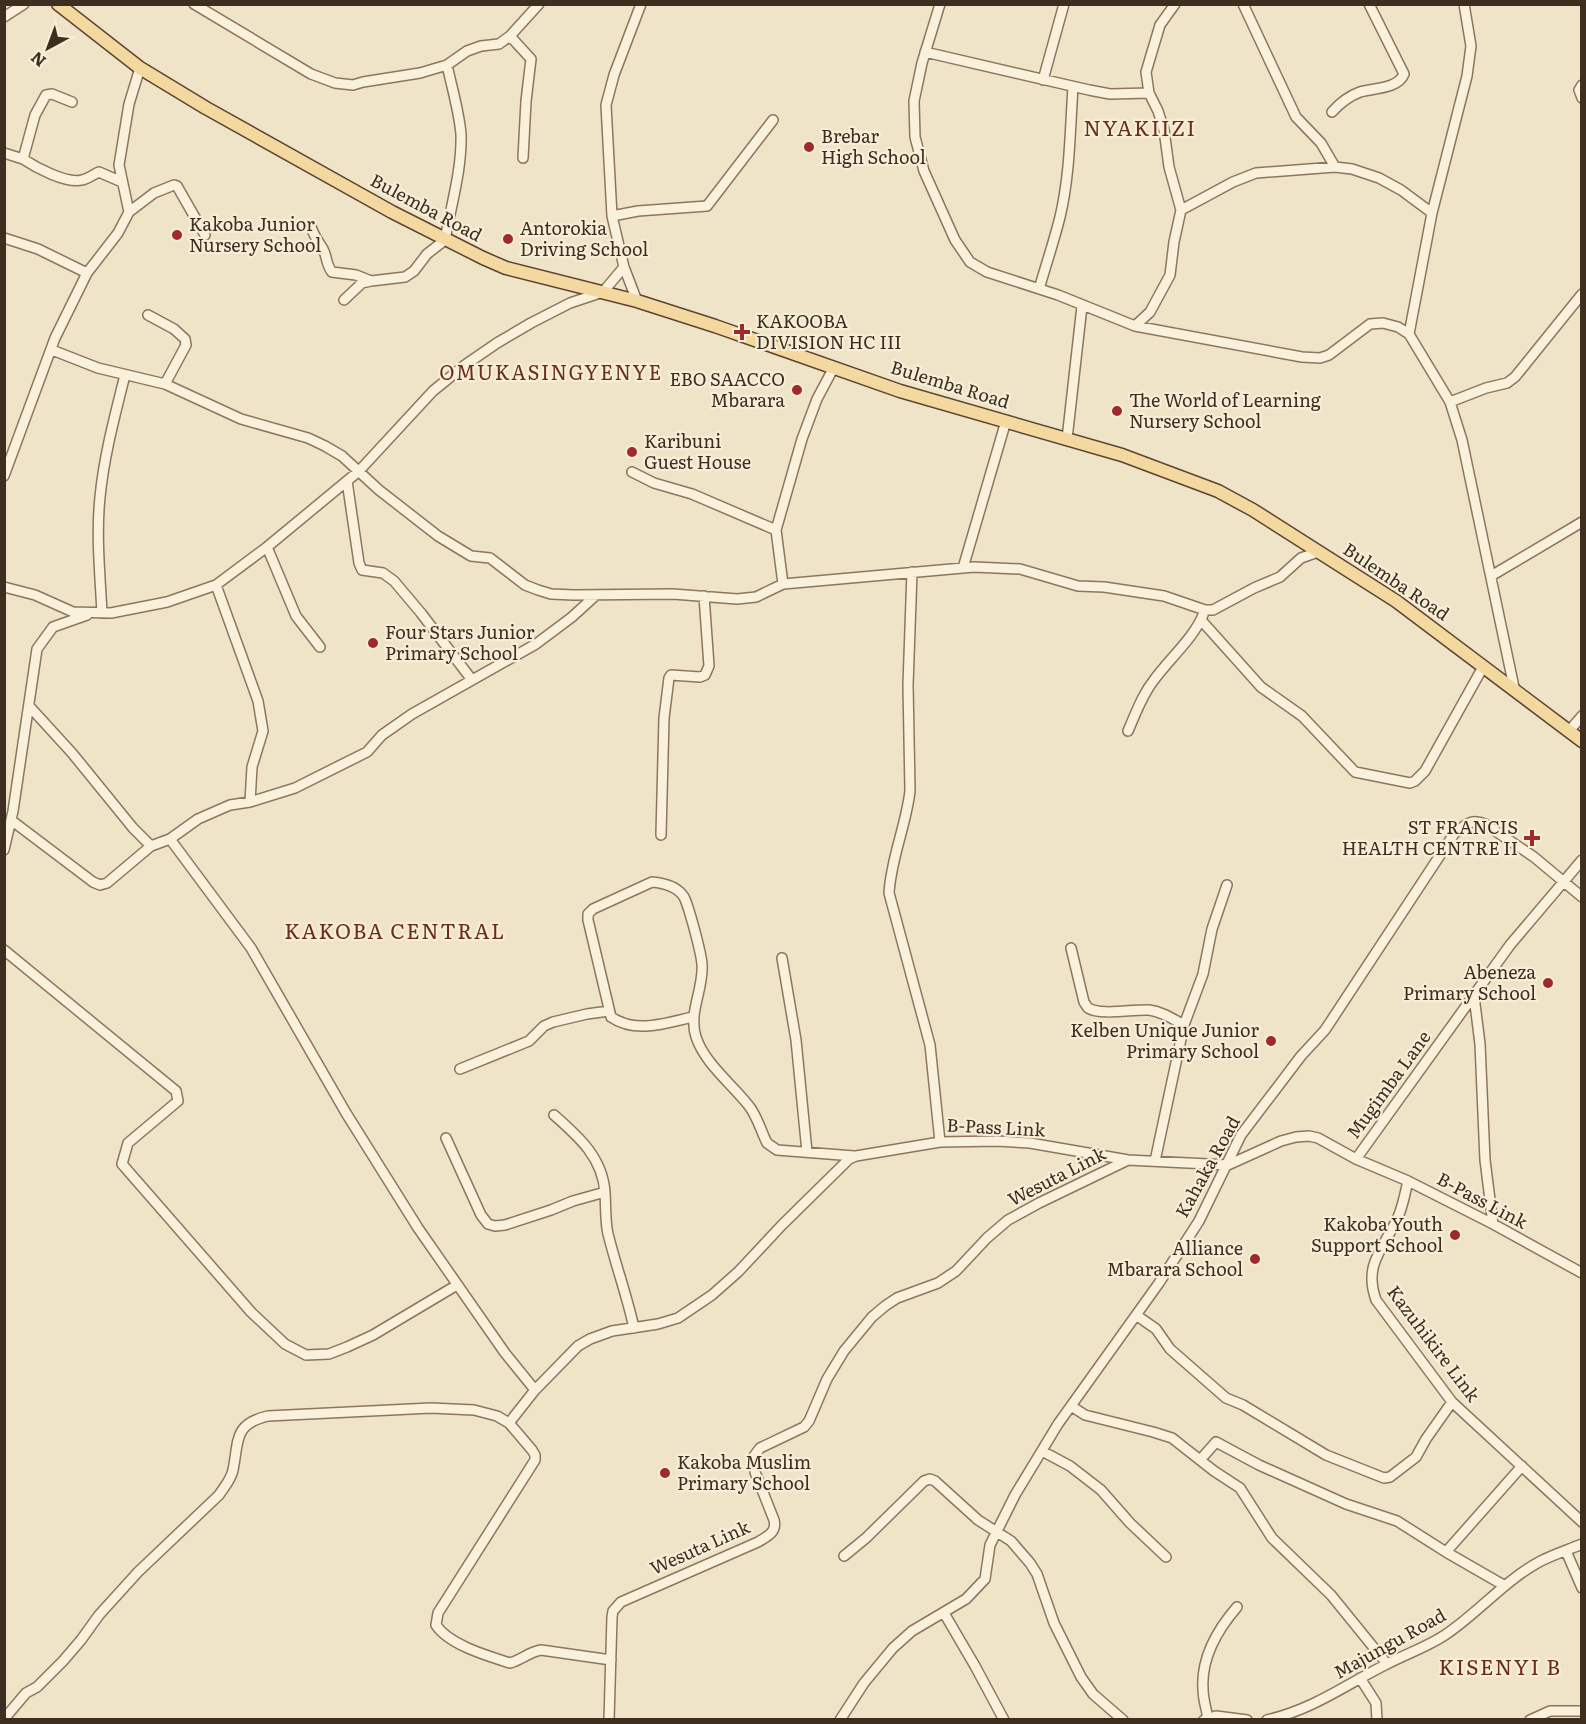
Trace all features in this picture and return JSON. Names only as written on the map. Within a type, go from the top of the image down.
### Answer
[{"type":"main road","name":"Bulemba Road","points":[[58,4],[140,68],[253,136],[445,240],[506,268],[637,301],[770,344],[900,391],[1122,455],[1218,491],[1253,510],[1396,601],[1581,741]]},
{"type":"street","points":[[4,17],[24,4]]},
{"type":"street","points":[[194,4],[311,74],[335,83],[353,85],[420,73],[447,65],[467,51],[498,44],[510,36],[539,4]]},
{"type":"street","points":[[637,301],[624,267],[612,216],[606,105],[614,75],[641,4]]},
{"type":"street","points":[[940,4],[925,52],[914,101],[915,137],[924,171],[956,240],[965,256],[976,267],[1135,326],[1302,357],[1320,358],[1329,355],[1370,324],[1383,323],[1398,327],[1409,334],[1450,402],[1462,440],[1515,692]]},
{"type":"street","points":[[1043,80],[1064,4]]},
{"type":"street","points":[[1135,326],[1150,312],[1170,275],[1181,210],[1169,167],[1164,130],[1149,93],[1146,72],[1160,25],[1175,4]]},
{"type":"street","points":[[1243,4],[1296,117],[1321,143],[1335,167]]},
{"type":"street","points":[[1332,112],[1342,101],[1359,92],[1398,82],[1404,74],[1369,4]]},
{"type":"street","points":[[1409,334],[1432,213],[1469,63],[1471,46],[1464,4]]},
{"type":"street","points":[[510,36],[531,59],[523,158]]},
{"type":"street","points":[[925,52],[1110,94],[1149,93]]},
{"type":"street","points":[[344,300],[362,283],[405,277],[414,271],[427,254],[445,240],[458,176],[461,135],[459,113],[447,65]]},
{"type":"street","points":[[129,212],[122,182],[120,158],[129,104],[140,68]]},
{"type":"street","points":[[1581,85],[1579,90],[1581,98]]},
{"type":"street","points":[[1039,289],[1063,199],[1073,87]]},
{"type":"street","points":[[22,159],[35,115],[46,95],[52,94],[72,102]]},
{"type":"street","points":[[612,216],[638,211],[708,206],[772,120]]},
{"type":"street","points":[[4,153],[22,159],[37,169],[65,178],[81,181],[99,172],[122,182]]},
{"type":"street","points":[[1181,210],[1233,182],[1256,173],[1335,167],[1352,169],[1379,178],[1401,190],[1432,213]]},
{"type":"street","points":[[4,476],[63,320],[87,273],[118,233],[129,212],[154,193],[174,185],[177,186],[205,235]]},
{"type":"street","points":[[311,227],[316,240],[324,250],[326,262],[332,272],[356,275],[371,280]]},
{"type":"street","points":[[4,238],[38,249],[87,273]]},
{"type":"street","points":[[4,850],[30,707],[37,649],[53,627],[98,613],[167,602],[216,585],[267,547],[359,471],[433,391],[465,365],[540,318],[570,303],[603,292],[624,267]]},
{"type":"street","points":[[1450,402],[1486,388],[1507,383],[1515,377],[1581,294]]},
{"type":"street","points":[[1067,439],[1082,306]]},
{"type":"street","points":[[147,315],[174,329],[185,339],[186,345],[165,384]]},
{"type":"street","points":[[52,350],[98,368],[165,384],[241,419],[308,438],[326,446],[342,456],[379,490],[438,536],[471,556],[490,558],[525,585],[551,594],[704,596],[737,599],[756,597],[783,584],[963,568],[1001,567],[1020,569],[1078,585],[1164,596],[1205,610],[1213,610],[1280,577],[1302,558],[1318,552]]},
{"type":"street","points":[[783,584],[776,530],[802,440],[817,399],[834,367]]},
{"type":"street","points":[[98,613],[100,498],[107,452],[125,375]]},
{"type":"street","points":[[963,568],[1006,421]]},
{"type":"street","points":[[632,472],[654,483],[692,494],[776,530]]},
{"type":"street","points":[[347,481],[362,570],[383,573],[394,581],[472,680]]},
{"type":"street","points":[[1491,576],[1581,522]]},
{"type":"street","points":[[267,547],[291,605],[320,647]]},
{"type":"street","points":[[912,572],[908,685],[909,805],[890,872],[889,893],[930,1045],[940,1142]]},
{"type":"street","points":[[216,585],[260,710],[263,731],[252,767],[250,802]]},
{"type":"street","points":[[4,587],[35,595],[73,612],[98,613]]},
{"type":"street","points":[[11,820],[93,882],[100,885],[107,883],[151,846],[170,839],[198,819],[230,805],[250,802],[295,788],[367,752],[382,735],[412,714],[536,644],[595,596]]},
{"type":"street","points":[[661,835],[665,700],[671,675],[700,677],[709,666],[704,596]]},
{"type":"street","points":[[1128,731],[1142,698],[1201,620],[1205,610]]},
{"type":"street","points":[[1201,620],[1261,687],[1302,716],[1351,769],[1355,772],[1410,783],[1415,782],[1425,771],[1482,667]]},
{"type":"street","points":[[30,707],[151,846]]},
{"type":"street","points":[[1569,731],[1581,716]]},
{"type":"street","name":"Kahaka Road","points":[[840,1719],[852,1699],[893,1648],[912,1631],[966,1599],[985,1579],[990,1545],[995,1533],[1042,1451],[1199,1221],[1241,1135],[1301,1056],[1325,1030],[1454,834],[1466,823],[1477,821],[1485,824],[1534,857],[1581,897]]},
{"type":"street","points":[[170,839],[251,948],[345,1113],[457,1285],[505,1353],[535,1390]]},
{"type":"street","name":"Mugimba Lane","points":[[1356,1159],[1510,945],[1581,860]]},
{"type":"street","points":[[693,1017],[653,1027],[633,1025],[611,1017],[588,920],[588,914],[593,909],[652,882],[671,886],[683,896],[702,963],[699,993],[693,1017],[693,1026],[700,1047],[749,1106],[767,1143],[777,1150],[856,1156]]},
{"type":"street","points":[[1155,1161],[1184,1025],[1203,974],[1212,929],[1227,885]]},
{"type":"street","points":[[1071,948],[1084,1002],[1091,1010],[1148,1010],[1165,1014],[1184,1025]]},
{"type":"street","points":[[4,950],[176,1091],[178,1101],[128,1143],[122,1164],[251,1312],[285,1344],[306,1355],[329,1354],[373,1335],[457,1285]]},
{"type":"street","points":[[782,958],[795,1040],[807,1152]]},
{"type":"street","points":[[1474,996],[1480,1044],[1485,1160],[1493,1224]]},
{"type":"street","points":[[460,1070],[529,1041],[544,1026],[553,1022],[609,1011]]},
{"type":"street","points":[[554,1115],[583,1141],[592,1153],[600,1172],[605,1192],[606,1227],[634,1328]]},
{"type":"street","name":"B-Pass Link","points":[[510,1423],[535,1390],[578,1346],[612,1331],[658,1324],[678,1318],[712,1295],[738,1272],[840,1166],[856,1156],[940,1142],[1030,1143],[1128,1160],[1228,1165],[1281,1141],[1296,1137],[1318,1138],[1356,1159],[1408,1181],[1493,1224],[1581,1273]]},
{"type":"street","points":[[446,1138],[481,1215],[488,1224],[495,1226],[524,1220],[573,1200],[605,1192]]},
{"type":"street","name":"Wesuta Link","points":[[609,1719],[613,1611],[621,1602],[758,1542],[774,1531],[776,1527],[774,1520],[755,1472],[754,1456],[760,1448],[804,1427],[809,1421],[827,1379],[844,1351],[872,1317],[897,1298],[938,1283],[956,1271],[987,1238],[1008,1220],[1128,1160]]},
{"type":"street","name":"Kazuhikire Link","points":[[1408,1181],[1401,1212],[1376,1258],[1371,1274],[1370,1285],[1376,1300],[1452,1402],[1581,1522]]},
{"type":"street","points":[[1136,1315],[1156,1329],[1170,1349],[1226,1398],[1243,1405],[1326,1455],[1384,1478],[1390,1477],[1416,1457],[1452,1402]]},
{"type":"street","points":[[1071,1406],[1085,1415],[1172,1438],[1240,1488],[1272,1538],[1331,1595],[1387,1664]]},
{"type":"street","points":[[4,1719],[26,1693],[46,1678],[69,1654],[99,1615],[138,1572],[219,1495],[229,1480],[240,1434],[246,1424],[254,1419],[305,1413],[454,1408],[482,1412],[510,1423],[536,1455],[535,1460],[438,1613],[436,1625],[447,1636],[460,1643],[510,1663],[518,1661],[533,1651],[541,1650],[611,1660]]},
{"type":"street","points":[[1200,1460],[1216,1442],[1259,1465],[1346,1504],[1397,1521],[1505,1586]]},
{"type":"street","points":[[1042,1451],[1070,1466],[1101,1490],[1130,1523],[1166,1557]]},
{"type":"street","points":[[1446,1552],[1522,1466]]},
{"type":"street","points":[[844,1556],[884,1522],[924,1481],[930,1479],[935,1481],[978,1520],[995,1533],[1011,1541],[1034,1568],[1042,1584],[1054,1623],[1081,1677],[1093,1694],[1123,1719]]},
{"type":"street","name":"Majungu Road","points":[[1267,1719],[1282,1716],[1320,1701],[1445,1635],[1505,1586],[1539,1562],[1581,1544]]},
{"type":"street","points":[[1566,1551],[1581,1588]]},
{"type":"street","points":[[1237,1607],[1218,1633],[1209,1653],[1203,1690],[1206,1719],[1216,1716],[1247,1719]]},
{"type":"street","points":[[944,1613],[1004,1719]]},
{"type":"street","points":[[1360,1678],[1376,1703],[1377,1719]]},
{"type":"street","points":[[1530,1719],[1550,1711],[1581,1711]]},
{"type":"place","name":"Brebar High School","points":[[809,147]]},
{"type":"place","name":"Kakoba Junior Nursery School","points":[[177,235]]},
{"type":"place","name":"Antorokia Driving School","points":[[508,239]]},
{"type":"place","name":"KAKOOBA DIVISION HC III","points":[[742,332]]},
{"type":"place","name":"EBO SAACCO Mbarara","points":[[797,390]]},
{"type":"place","name":"The World of Learning Nursery School","points":[[1117,411]]},
{"type":"place","name":"Karibuni Guest House","points":[[632,452]]},
{"type":"place","name":"Four Stars Junior Primary School","points":[[373,643]]},
{"type":"place","name":"ST FRANCIS HEALTH CENTRE II","points":[[1532,838]]},
{"type":"place","name":"Abeneza Primary School","points":[[1548,983]]},
{"type":"place","name":"Kelben Unique Junior Primary School","points":[[1271,1041]]},
{"type":"place","name":"Kakoba Youth Support School","points":[[1455,1235]]},
{"type":"place","name":"Alliance Mbarara School","points":[[1255,1259]]},
{"type":"place","name":"Kakoba Muslim Primary School","points":[[665,1473]]},
{"type":"district","name":"NYAKIIZI","points":[[1140,129]]},
{"type":"district","name":"OMUKASINGYENYE","points":[[551,373]]},
{"type":"district","name":"KAKOBA CENTRAL","points":[[395,932]]},
{"type":"district","name":"KISENYI B","points":[[1500,1668]]}]
